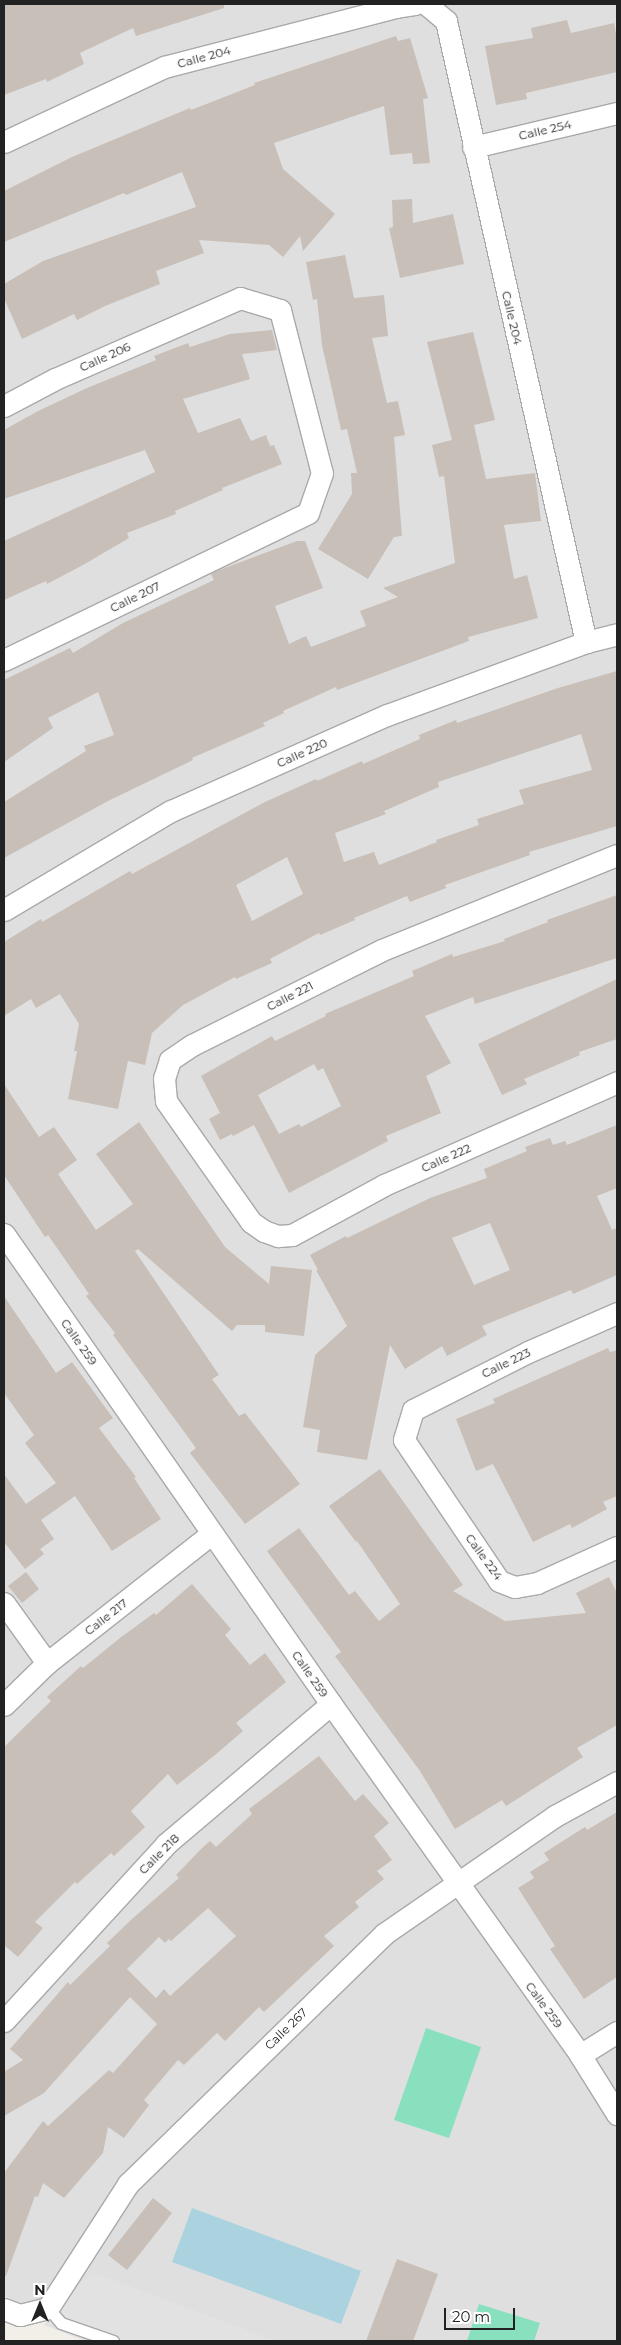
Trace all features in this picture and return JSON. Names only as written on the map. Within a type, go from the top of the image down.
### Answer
[{"type":"street","name":"Calle 204","points":[[4,142],[164,67],[416,4]]},
{"type":"street","name":"Calle 204","points":[[426,4],[446,21],[586,642]]},
{"type":"street","name":"Calle 254","points":[[473,147],[617,112]]},
{"type":"street","name":"Calle 206","points":[[4,406],[55,379],[240,298],[280,310],[322,473],[308,514],[267,533]]},
{"type":"street","name":"Calle 207","points":[[4,660],[267,533]]},
{"type":"street","name":"Calle 220","points":[[4,910],[171,811],[386,715],[586,642],[617,634]]},
{"type":"street","name":"Calle 221","points":[[278,1236],[264,1232],[252,1222],[166,1101],[164,1078],[170,1060],[192,1045],[382,950],[617,855]]},
{"type":"street","name":"Calle 222","points":[[278,1236],[292,1235],[384,1186],[617,1082]]},
{"type":"street","name":"Calle 259","points":[[4,1234],[331,1704],[392,1787],[456,1882],[580,2055],[617,2114]]},
{"type":"street","name":"Calle 223","points":[[407,1427],[413,1410],[528,1352],[617,1313]]},
{"type":"street","name":"Calle 224","points":[[407,1427],[404,1440],[499,1581],[515,1587],[537,1583],[617,1547]]},
{"type":"street","name":"Calle 217","points":[[4,1705],[47,1663],[212,1533]]},
{"type":"street","points":[[4,1603],[47,1663]]},
{"type":"street","name":"Calle 218","points":[[4,2022],[166,1844],[331,1704]]},
{"type":"street","name":"Calle 267","points":[[48,2308],[128,2184],[384,1934],[456,1882],[555,1816],[617,1782]]},
{"type":"street","points":[[580,2055],[617,2032]]},
{"type":"street","points":[[4,2308],[20,2315],[48,2308]]},
{"type":"lane","points":[[48,2308],[61,2323],[113,2341]]},
{"type":"shaded area","points":[[4,4],[617,4],[617,2341],[114,2341],[4,2296]]},
{"type":"shaded area","points":[[92,2272],[275,2341],[85,2341],[44,2325]]},
{"type":"green space","points":[[426,2028],[481,2047],[449,2138],[394,2120]]},
{"type":"green space","points":[[479,2304],[540,2323],[534,2341],[467,2341]]},
{"type":"water","points":[[192,2208],[361,2271],[341,2324],[172,2262]]},
{"type":"building","points":[[4,4],[224,4],[224,8],[136,36],[133,28],[80,53],[84,64],[47,82],[46,79],[4,95]]},
{"type":"building","points":[[567,20],[571,33],[614,23],[617,40],[617,72],[526,93],[527,99],[496,105],[485,46],[533,38],[531,28]]},
{"type":"building","points":[[396,36],[398,41],[410,38],[428,98],[423,99],[430,163],[413,164],[412,153],[390,155],[384,106],[274,143],[283,169],[335,214],[303,251],[300,236],[283,257],[269,245],[199,240],[204,253],[156,271],[160,284],[105,306],[77,320],[74,314],[22,339],[4,298],[4,284],[43,261],[196,207],[182,172],[126,195],[124,193],[4,242],[4,191],[72,157],[190,108],[191,110],[255,85],[254,83]]},
{"type":"building","points":[[412,199],[413,223],[453,214],[464,264],[400,278],[389,228],[393,227],[392,200]]},
{"type":"building","points":[[345,255],[354,298],[384,295],[388,336],[372,338],[387,403],[398,401],[405,435],[394,437],[402,536],[394,537],[368,579],[318,549],[352,494],[351,473],[357,473],[347,429],[341,430],[322,345],[317,299],[313,300],[306,262]]},
{"type":"building","points":[[272,330],[277,350],[242,354],[250,379],[183,399],[198,433],[240,418],[251,441],[266,435],[270,446],[274,445],[282,464],[222,488],[223,490],[175,511],[176,514],[127,533],[129,538],[83,565],[47,584],[46,581],[4,600],[4,541],[155,472],[145,450],[4,499],[4,430],[38,411],[87,388],[156,360],[154,356],[188,343],[190,347],[230,334]]},
{"type":"building","points":[[473,332],[495,420],[474,425],[486,479],[535,473],[541,521],[504,525],[514,579],[527,575],[538,618],[468,637],[469,641],[337,690],[336,687],[283,711],[284,713],[263,723],[265,726],[192,758],[193,760],[108,801],[4,858],[4,802],[86,751],[84,746],[114,735],[98,692],[48,718],[53,728],[4,762],[4,680],[70,648],[73,653],[123,623],[214,580],[211,574],[214,572],[297,541],[305,541],[323,588],[275,606],[289,644],[306,636],[311,647],[366,626],[360,611],[398,597],[383,588],[455,563],[444,476],[439,477],[432,445],[452,440],[427,342]]},
{"type":"building","points":[[617,671],[617,826],[529,852],[530,855],[445,885],[446,888],[410,902],[407,896],[354,918],[355,920],[320,935],[319,933],[270,959],[272,963],[236,979],[235,977],[183,1005],[152,1033],[145,1065],[128,1061],[118,1109],[68,1099],[77,1051],[74,1051],[79,1024],[60,994],[36,1008],[31,999],[4,1016],[4,942],[41,919],[42,922],[130,871],[132,874],[265,802],[316,779],[317,781],[362,761],[363,764],[420,739],[419,735],[456,720],[457,723],[558,688]],"holes":[[[581,734],[592,770],[519,790],[524,804],[477,819],[479,825],[436,840],[437,842],[379,865],[374,852],[344,862],[335,833],[386,814],[384,811],[439,787],[438,782]],[[287,857],[303,894],[252,921],[236,885]]]},
{"type":"building","points":[[617,895],[617,958],[475,1004],[473,997],[425,1016],[451,1063],[426,1076],[441,1113],[386,1136],[388,1141],[289,1193],[254,1125],[233,1136],[232,1134],[220,1140],[209,1119],[220,1113],[201,1076],[272,1036],[275,1041],[326,1016],[325,1014],[414,976],[412,971],[452,954],[453,957],[505,941],[504,939],[548,922],[547,920]],"holes":[[[314,1064],[318,1071],[323,1068],[341,1106],[301,1127],[299,1124],[279,1134],[258,1095]]]},
{"type":"building","points":[[617,979],[617,1039],[579,1052],[580,1055],[524,1079],[527,1084],[502,1095],[478,1044]]},
{"type":"building","points":[[4,1084],[39,1137],[54,1127],[77,1160],[58,1174],[96,1230],[133,1204],[96,1154],[139,1122],[225,1247],[269,1284],[271,1266],[312,1270],[304,1336],[265,1332],[265,1325],[237,1325],[232,1331],[138,1249],[135,1251],[219,1375],[212,1379],[239,1416],[245,1413],[300,1484],[245,1524],[190,1453],[196,1448],[113,1335],[115,1333],[86,1296],[89,1294],[48,1235],[45,1237],[4,1175]]},
{"type":"building","points":[[617,1125],[617,1188],[597,1196],[612,1230],[617,1228],[617,1275],[573,1294],[571,1290],[482,1326],[487,1335],[447,1356],[442,1346],[405,1369],[390,1345],[367,1460],[317,1452],[320,1430],[303,1427],[315,1355],[347,1326],[316,1270],[318,1270],[310,1255],[346,1236],[347,1238],[430,1198],[487,1178],[484,1169],[527,1151],[525,1147],[550,1138],[553,1145],[565,1141],[567,1145]],"holes":[[[490,1223],[510,1270],[474,1285],[452,1238]]]},
{"type":"building","points":[[4,1296],[56,1373],[72,1362],[113,1418],[99,1428],[136,1477],[134,1478],[161,1519],[112,1551],[75,1496],[41,1520],[54,1539],[40,1549],[44,1554],[25,1569],[4,1542],[4,1474],[26,1504],[56,1483],[25,1443],[34,1435],[4,1393]]},
{"type":"building","points":[[608,1348],[610,1352],[617,1350],[617,1496],[603,1502],[607,1509],[572,1528],[570,1524],[533,1542],[493,1464],[476,1471],[456,1419],[495,1403],[493,1399]]},
{"type":"building","points":[[380,1469],[463,1585],[453,1591],[505,1621],[586,1613],[576,1593],[609,1577],[617,1593],[617,1725],[577,1748],[583,1757],[506,1806],[502,1800],[455,1829],[420,1771],[335,1656],[341,1652],[267,1551],[299,1528],[349,1595],[355,1591],[379,1621],[400,1604],[357,1541],[329,1506]]},
{"type":"building","points":[[26,1572],[39,1589],[22,1603],[8,1586]]},
{"type":"building","points":[[192,1584],[231,1629],[225,1635],[250,1665],[265,1653],[286,1682],[236,1723],[243,1731],[215,1755],[177,1785],[168,1774],[131,1811],[145,1827],[114,1856],[111,1853],[77,1884],[75,1882],[35,1922],[43,1928],[18,1957],[4,1945],[4,1747],[51,1701],[47,1697],[81,1666],[83,1668],[154,1613],[156,1615]]},
{"type":"building","points":[[319,1756],[355,1801],[363,1794],[389,1823],[374,1836],[392,1860],[377,1871],[384,1879],[355,1902],[359,1907],[324,1936],[334,1946],[264,2012],[259,2007],[225,2041],[217,2033],[184,2065],[178,2060],[144,2100],[149,2105],[124,2138],[108,2127],[103,2153],[64,2198],[43,2183],[38,2197],[35,2196],[6,2276],[4,2276],[4,2173],[43,2121],[48,2126],[109,2070],[113,2073],[157,2024],[130,1997],[44,2093],[4,2116],[4,2072],[23,2060],[10,2049],[68,1982],[70,1985],[110,1946],[107,1943],[179,1878],[176,1875],[202,1848],[210,1841],[216,1847],[252,1814],[249,1809]],"holes":[[[208,1908],[236,1936],[170,1996],[164,1989],[156,1998],[127,1969],[159,1937],[165,1943],[169,1939],[171,1941]]]},
{"type":"building","points":[[617,1812],[617,1977],[584,1999],[550,1949],[555,1946],[518,1888],[534,1878],[530,1872],[549,1860],[544,1853],[585,1827],[587,1830]]},
{"type":"building","points":[[153,2198],[172,2213],[127,2270],[108,2255]]},
{"type":"building","points":[[397,2259],[438,2274],[413,2341],[366,2341]]}]
